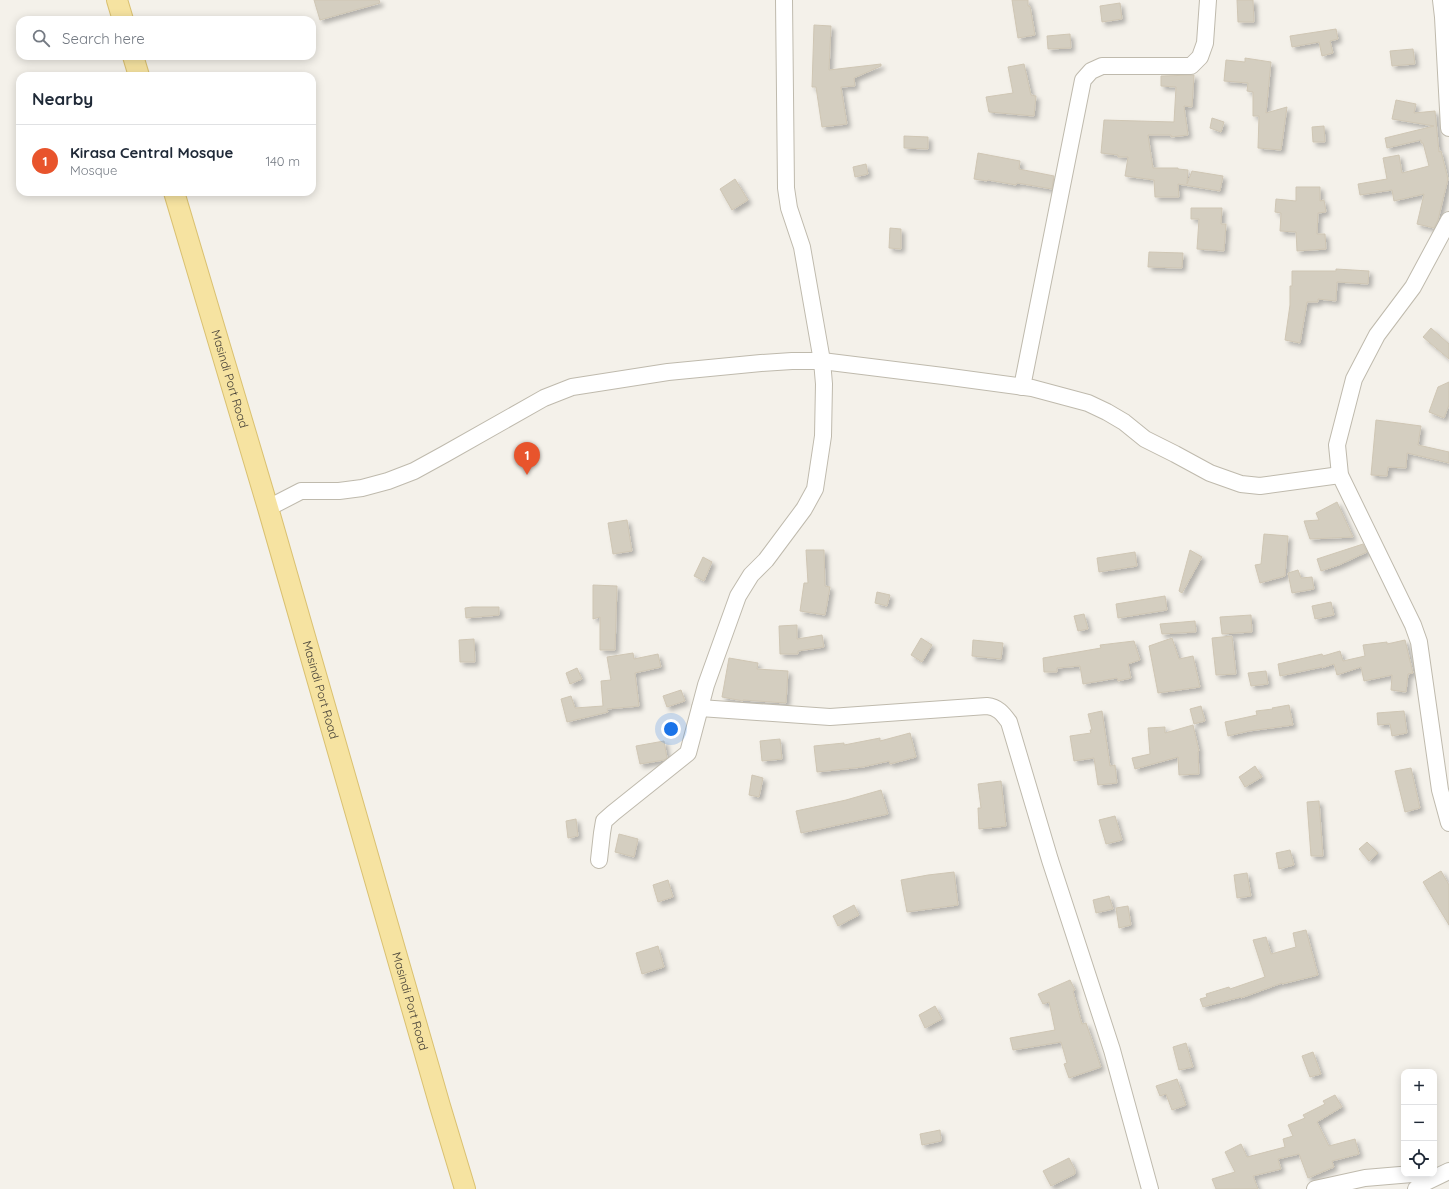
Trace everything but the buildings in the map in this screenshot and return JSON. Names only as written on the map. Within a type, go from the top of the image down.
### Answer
[{"type":"main road","points":[[117,0],[122,16]]},
{"type":"main road","points":[[135,60],[138,72]]},
{"type":"main road","name":"Masindi Port Road","points":[[175,196],[268,508],[465,1189]]},
{"type":"street","points":[[599,860],[604,822],[613,813],[688,753],[706,685],[738,596],[751,575],[766,560],[804,509],[815,489],[823,436],[824,384],[822,361],[802,247],[789,208],[786,188],[784,0]]},
{"type":"street","points":[[1022,387],[1084,80],[1091,71],[1102,66],[1191,66],[1200,57],[1205,43],[1208,0]]},
{"type":"street","points":[[1440,0],[1446,18],[1449,128]]},
{"type":"street","points":[[1449,220],[1413,287],[1377,335],[1354,379],[1337,445],[1340,475],[1413,625],[1419,642],[1440,790],[1449,823]]},
{"type":"street","points":[[268,508],[301,491],[339,491],[362,488],[388,481],[414,471],[544,398],[572,388],[668,372],[761,363],[822,361],[1022,387],[1088,403],[1107,412],[1124,422],[1145,438],[1175,454],[1210,472],[1241,484],[1260,486],[1340,475]]},
{"type":"street","points":[[700,708],[830,717],[987,706],[994,707],[1003,713],[1009,722],[1050,860],[1112,1050],[1150,1189]]},
{"type":"street","points":[[1437,1172],[1449,1171]]},
{"type":"street","points":[[1416,1189],[1424,1183],[1449,1171]]},
{"type":"street","points":[[1315,1189],[1365,1178],[1401,1175]]},
{"type":"place","name":"Kirasa Central Mosque","points":[[527,475]]}]
